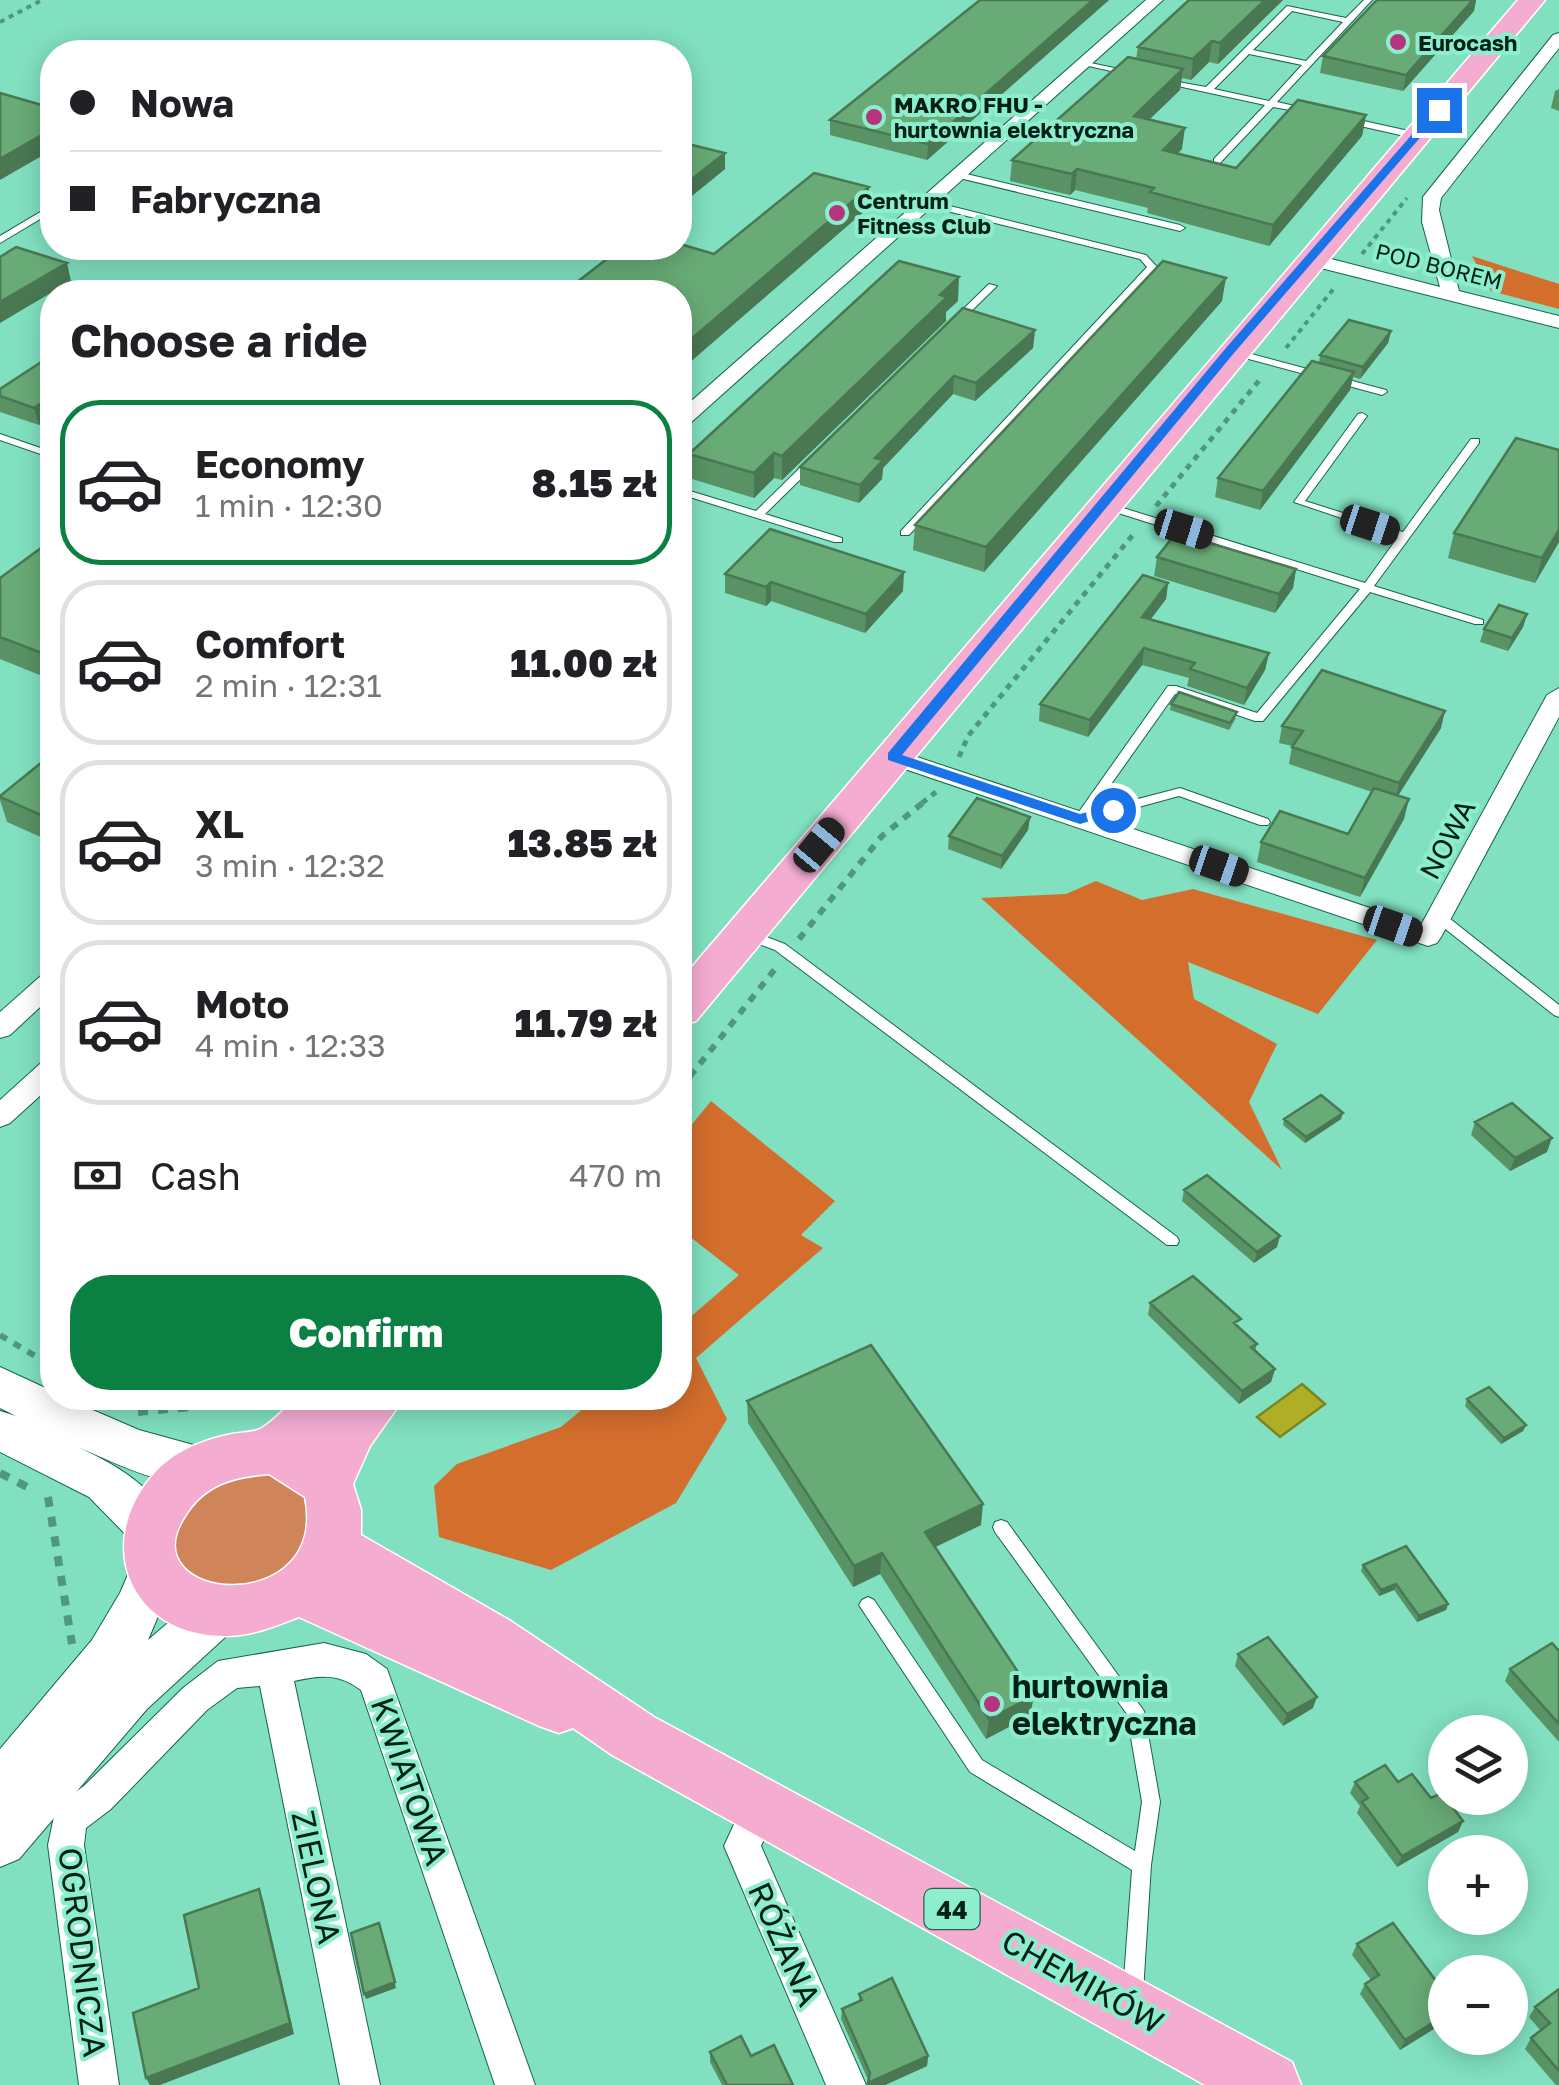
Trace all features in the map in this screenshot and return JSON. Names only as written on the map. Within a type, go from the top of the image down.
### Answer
[{"type":"main road","points":[[692,996],[1230,351],[1532,0]]},
{"type":"main road","points":[[273,1451],[318,1410]]},
{"type":"main road","points":[[326,1484],[350,1432],[368,1410]]},
{"type":"main road","points":[[273,1451],[300,1463],[326,1484],[336,1521],[331,1546],[318,1570],[296,1590],[271,1604],[243,1612],[216,1613],[167,1591],[151,1549],[169,1492],[202,1466],[227,1456],[273,1451]]},
{"type":"main road","name":"CHEMIKÓW","points":[[331,1546],[506,1649],[633,1736],[1269,2085]]},
{"type":"main road","name":"CHEMIKÓW","points":[[296,1590],[387,1627],[519,1692],[633,1736]]},
{"type":"street","points":[[692,411],[1155,0]]},
{"type":"street","points":[[1450,294],[1444,258],[1427,214],[1432,197],[1559,38]]},
{"type":"street","name":"POD BOREM","points":[[1308,259],[1559,322]]},
{"type":"street","name":"NOWA","points":[[893,756],[1428,937],[1559,696]]},
{"type":"street","points":[[0,1028],[40,992]]},
{"type":"street","points":[[0,1116],[40,1081]]},
{"type":"street","points":[[0,1386],[40,1405]]},
{"type":"street","points":[[50,1410],[168,1461],[202,1466]]},
{"type":"street","points":[[0,1430],[106,1483],[151,1549],[137,1616],[0,1842]]},
{"type":"street","points":[[33,1791],[187,1635],[216,1613]]},
{"type":"street","name":"KWIATOWA","points":[[33,1791],[98,1797],[194,1698],[230,1672],[274,1670],[324,1659],[354,1665],[375,1680],[515,2085]]},
{"type":"street","name":"ZIELONA","points":[[274,1670],[360,2085]]},
{"type":"street","name":"OGRODNICZA","points":[[33,1791],[66,1845],[99,2085]]},
{"type":"street","name":"RÓŻANA","points":[[762,1804],[742,1846],[846,2085]]},
{"type":"lane","points":[[1217,161],[1368,0]]},
{"type":"lane","points":[[1208,90],[1290,8],[1348,21]]},
{"type":"lane","points":[[1247,51],[1308,64]]},
{"type":"lane","points":[[1084,63],[1138,74]]},
{"type":"lane","points":[[1155,78],[1326,116]]},
{"type":"lane","points":[[1344,120],[1418,136]]},
{"type":"lane","points":[[958,174],[1180,228]]},
{"type":"lane","points":[[905,533],[1152,267],[1142,257],[926,203]]},
{"type":"lane","points":[[0,240],[40,215]]},
{"type":"lane","points":[[951,326],[992,286]]},
{"type":"lane","points":[[1230,351],[1382,392]]},
{"type":"lane","points":[[1362,416],[1299,502],[1405,536]]},
{"type":"lane","points":[[0,437],[40,451]]},
{"type":"lane","points":[[1080,819],[1172,689],[1259,718],[1368,585],[1476,441]]},
{"type":"lane","points":[[758,515],[827,447]]},
{"type":"lane","points":[[692,494],[838,540]]},
{"type":"lane","points":[[1104,505],[1479,622]]},
{"type":"lane","points":[[1080,819],[1180,792],[1264,822]]},
{"type":"lane","points":[[1439,917],[1559,1012]]},
{"type":"lane","points":[[745,934],[787,953],[1172,1241]]},
{"type":"lane","points":[[1001,1526],[1135,1710],[1151,1802],[1142,1865],[1132,2008]]},
{"type":"lane","points":[[868,1605],[976,1766],[1142,1865]]},
{"type":"path","points":[[0,22],[42,0]]},
{"type":"path","points":[[692,1074],[882,836],[930,799],[951,777]]},
{"type":"path","points":[[0,1335],[40,1359]]},
{"type":"path","points":[[126,1413],[158,1410]]},
{"type":"path","points":[[0,1474],[48,1498],[76,1663]]},
{"type":"shaded area","points":[[1472,256],[1559,284],[1559,309],[1491,291]]},
{"type":"shaded area","points":[[1096,881],[1142,900],[1193,889],[1377,940],[1318,1014],[1188,962],[1194,999],[1277,1044],[1249,1102],[1282,1170],[981,898],[1066,894]]},
{"type":"shaded area","points":[[711,1101],[835,1201],[801,1235],[823,1248],[696,1358],[727,1419],[676,1503],[551,1570],[439,1537],[434,1486],[457,1464],[561,1427],[582,1410],[692,1410],[692,1316],[739,1275],[692,1238],[692,1124]]},
{"type":"shaded area","points":[[1302,1384],[1325,1404],[1280,1437],[1257,1417]]},
{"type":"shaded area","points":[[269,1469],[305,1488],[315,1527],[292,1567],[246,1588],[199,1581],[184,1569],[175,1553],[173,1534],[206,1483]]},
{"type":"building","points":[[980,0],[1093,0],[928,144],[830,120]]},
{"type":"building","points":[[1189,0],[1265,0],[1220,43],[1212,41],[1193,59],[1138,47]]},
{"type":"building","name":"Eurocash","points":[[1377,0],[1473,0],[1406,75],[1323,56]]},
{"type":"building","points":[[1128,57],[1183,69],[1134,116],[1185,128],[1163,150],[1236,168],[1298,100],[1366,115],[1273,225],[1150,192],[1154,188],[1077,169],[1072,174],[1012,160]]},
{"type":"building","points":[[0,93],[40,105],[40,136],[0,159]]},
{"type":"building","points":[[692,145],[725,153],[692,179]]},
{"type":"building","points":[[814,173],[869,187],[692,338],[692,280],[580,280],[606,260],[692,260],[692,248],[714,254]]},
{"type":"building","points":[[16,247],[40,255],[40,260],[67,263],[0,302],[0,257]]},
{"type":"building","points":[[899,261],[959,277],[940,295],[947,297],[782,456],[774,453],[754,473],[692,455]]},
{"type":"building","points":[[1163,261],[1226,278],[986,547],[915,525]]},
{"type":"building","points":[[963,308],[1035,330],[976,383],[954,376],[875,458],[883,460],[860,485],[800,467]]},
{"type":"building","points":[[1349,320],[1391,331],[1363,367],[1320,355]]},
{"type":"building","points":[[1312,361],[1354,372],[1263,491],[1218,478]]},
{"type":"building","points":[[40,363],[40,404],[34,408],[0,396],[0,389]]},
{"type":"building","points":[[1516,438],[1559,450],[1559,530],[1542,558],[1454,533]]},
{"type":"building","points":[[770,529],[904,572],[866,614],[771,582],[766,587],[725,574]]},
{"type":"building","points":[[1176,533],[1296,569],[1279,594],[1157,557]]},
{"type":"building","points":[[40,549],[40,652],[0,637],[0,578]]},
{"type":"building","points":[[1143,575],[1168,583],[1142,617],[1269,653],[1247,688],[1190,669],[1195,663],[1144,648],[1090,720],[1040,704]]},
{"type":"building","points":[[1499,605],[1527,614],[1512,638],[1484,629]]},
{"type":"building","points":[[1322,670],[1445,711],[1399,783],[1292,747],[1303,731],[1282,726]]},
{"type":"building","points":[[1179,692],[1237,712],[1230,723],[1171,704]]},
{"type":"building","points":[[40,764],[40,815],[0,796]]},
{"type":"building","points":[[1374,788],[1409,799],[1365,878],[1261,842],[1280,811],[1348,834]]},
{"type":"building","points":[[977,798],[1030,817],[1002,856],[949,836]]},
{"type":"building","points":[[1321,1095],[1343,1113],[1306,1137],[1284,1119]]},
{"type":"building","points":[[1512,1103],[1552,1138],[1515,1158],[1475,1122]]},
{"type":"building","points":[[1207,1175],[1280,1236],[1257,1252],[1184,1190]]},
{"type":"building","points":[[1193,1276],[1241,1319],[1234,1323],[1257,1344],[1251,1347],[1275,1369],[1242,1391],[1150,1303]]},
{"type":"building","points":[[871,1345],[983,1504],[925,1532],[1034,1696],[989,1719],[882,1553],[854,1566],[747,1401]]},
{"type":"building","points":[[1489,1387],[1526,1425],[1504,1438],[1467,1399]]},
{"type":"building","points":[[1406,1546],[1448,1604],[1419,1616],[1396,1584],[1381,1590],[1363,1565]]},
{"type":"building","points":[[1268,1637],[1317,1697],[1287,1714],[1238,1654]]},
{"type":"building","points":[[1552,1643],[1559,1651],[1559,1724],[1510,1669]]},
{"type":"building","points":[[1385,1765],[1398,1782],[1412,1774],[1428,1794],[1428,1815],[1458,1815],[1463,1821],[1439,1835],[1428,1835],[1428,1841],[1402,1856],[1362,1802],[1368,1798],[1355,1782]]},
{"type":"building","points":[[259,1889],[290,2023],[146,2078],[133,2013],[199,1988],[184,1915]]},
{"type":"building","points":[[379,1923],[395,1982],[364,1994],[351,1933]]},
{"type":"building","points":[[1393,1923],[1428,1970],[1428,2026],[1405,2040],[1365,1984],[1379,1975],[1357,1944]]},
{"type":"building","points":[[892,1978],[928,2056],[868,2083],[870,2073],[842,2009],[862,2000],[859,1994]]},
{"type":"building","points":[[1559,1989],[1559,2071],[1531,2038],[1550,2023],[1535,2007]]},
{"type":"building","points":[[741,2036],[751,2056],[774,2045],[793,2085],[727,2085],[710,2052]]},
{"type":"place","name":"Eurocash","points":[[1398,42]]},
{"type":"place","name":"MAKRO FHU - hurtownia elektryczna","points":[[874,117]]},
{"type":"place","name":"Centrum Fitness Club","points":[[837,213]]},
{"type":"place","name":"hurtownia elektryczna","points":[[992,1704]]},
{"type":"route","points":[[1113,810],[1080,819],[893,756],[1230,351],[1439,110]]}]
